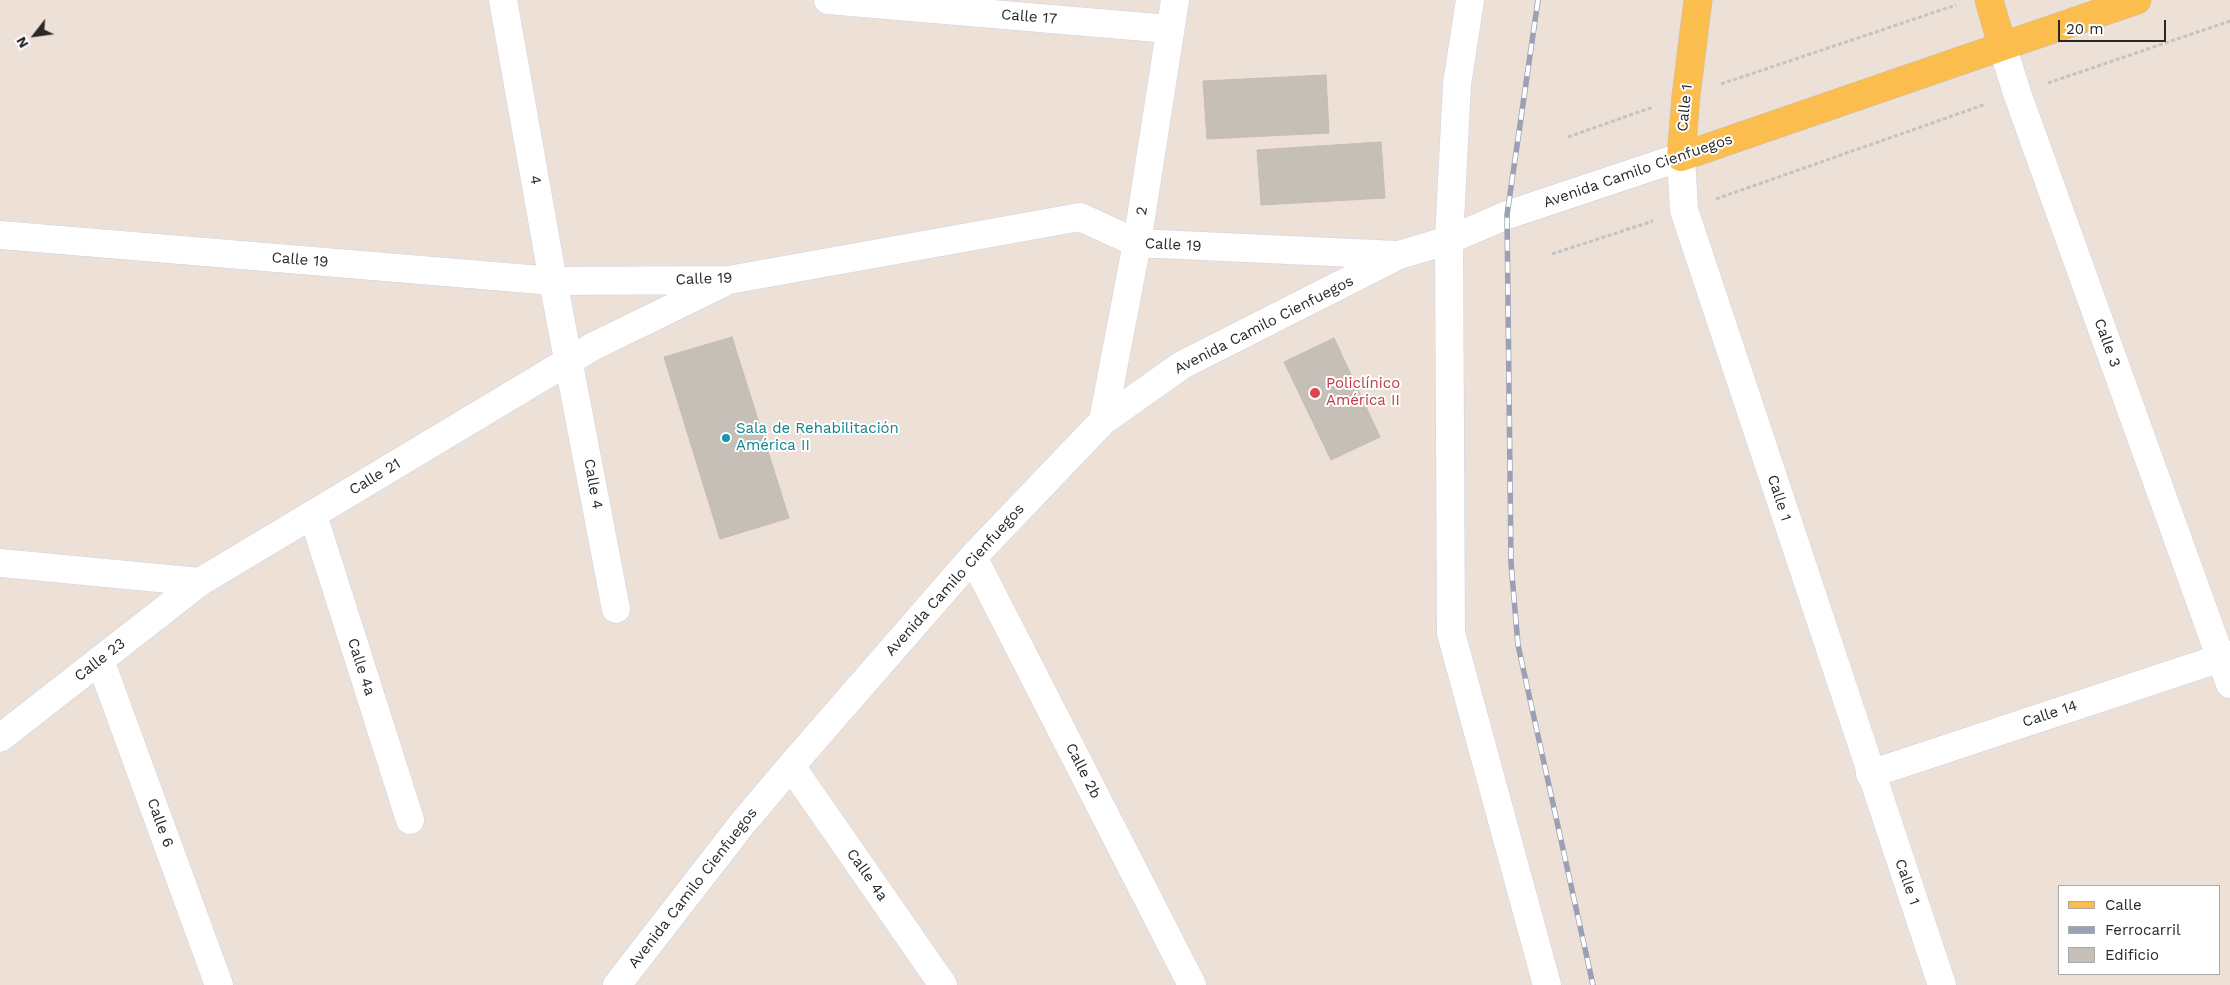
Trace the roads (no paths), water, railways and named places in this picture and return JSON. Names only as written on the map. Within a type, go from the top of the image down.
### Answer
[{"type":"main road","name":"Calle 1","points":[[1681,158],[1686,96],[1698,0]]},
{"type":"main road","name":"Calle 3","points":[[1989,0],[2002,45]]},
{"type":"main road","name":"Avenida Camilo Cienfuegos","points":[[1681,158],[2002,45],[2137,0]]},
{"type":"street","name":"4","points":[[503,0],[570,360]]},
{"type":"street","name":"Calle 17","points":[[828,0],[1169,29]]},
{"type":"street","name":"2","points":[[1103,421],[1137,243],[1175,0]]},
{"type":"street","points":[[1470,0],[1458,84],[1449,240],[1451,633],[1547,985]]},
{"type":"street","name":"Calle 3","points":[[2002,45],[2017,93],[2226,656],[2230,684]]},
{"type":"street","name":"Avenida Camilo Cienfuegos","points":[[617,985],[742,824],[791,766],[973,557],[1103,421],[1182,365],[1399,255],[1449,240],[1507,216],[1681,158]]},
{"type":"street","name":"Calle 1","points":[[1681,158],[1684,210],[1870,774],[1942,985]]},
{"type":"street","name":"Calle 19","points":[[0,235],[554,281],[729,280],[1080,217],[1137,243],[1399,255]]},
{"type":"street","name":"Calle 21","points":[[200,582],[570,360],[729,280]]},
{"type":"street","name":"Calle 4","points":[[570,360],[616,609]]},
{"type":"street","name":"Calle 4a","points":[[313,515],[410,820]]},
{"type":"street","name":"Calle 2b","points":[[973,557],[1192,985]]},
{"type":"street","points":[[0,563],[200,582]]},
{"type":"street","name":"Calle 23","points":[[0,738],[200,582]]},
{"type":"street","name":"Calle 14","points":[[1870,774],[2226,656]]},
{"type":"street","name":"Calle 6","points":[[100,660],[220,985]]},
{"type":"street","name":"Calle 4a","points":[[791,766],[943,985]]},
{"type":"railway","points":[[1538,0],[1507,215],[1511,563],[1518,645],[1593,985]]},
{"type":"place","name":"Policlínico América II","points":[[1315,393]]},
{"type":"place","name":"Sala de Rehabilitación América II","points":[[726,438]]}]
